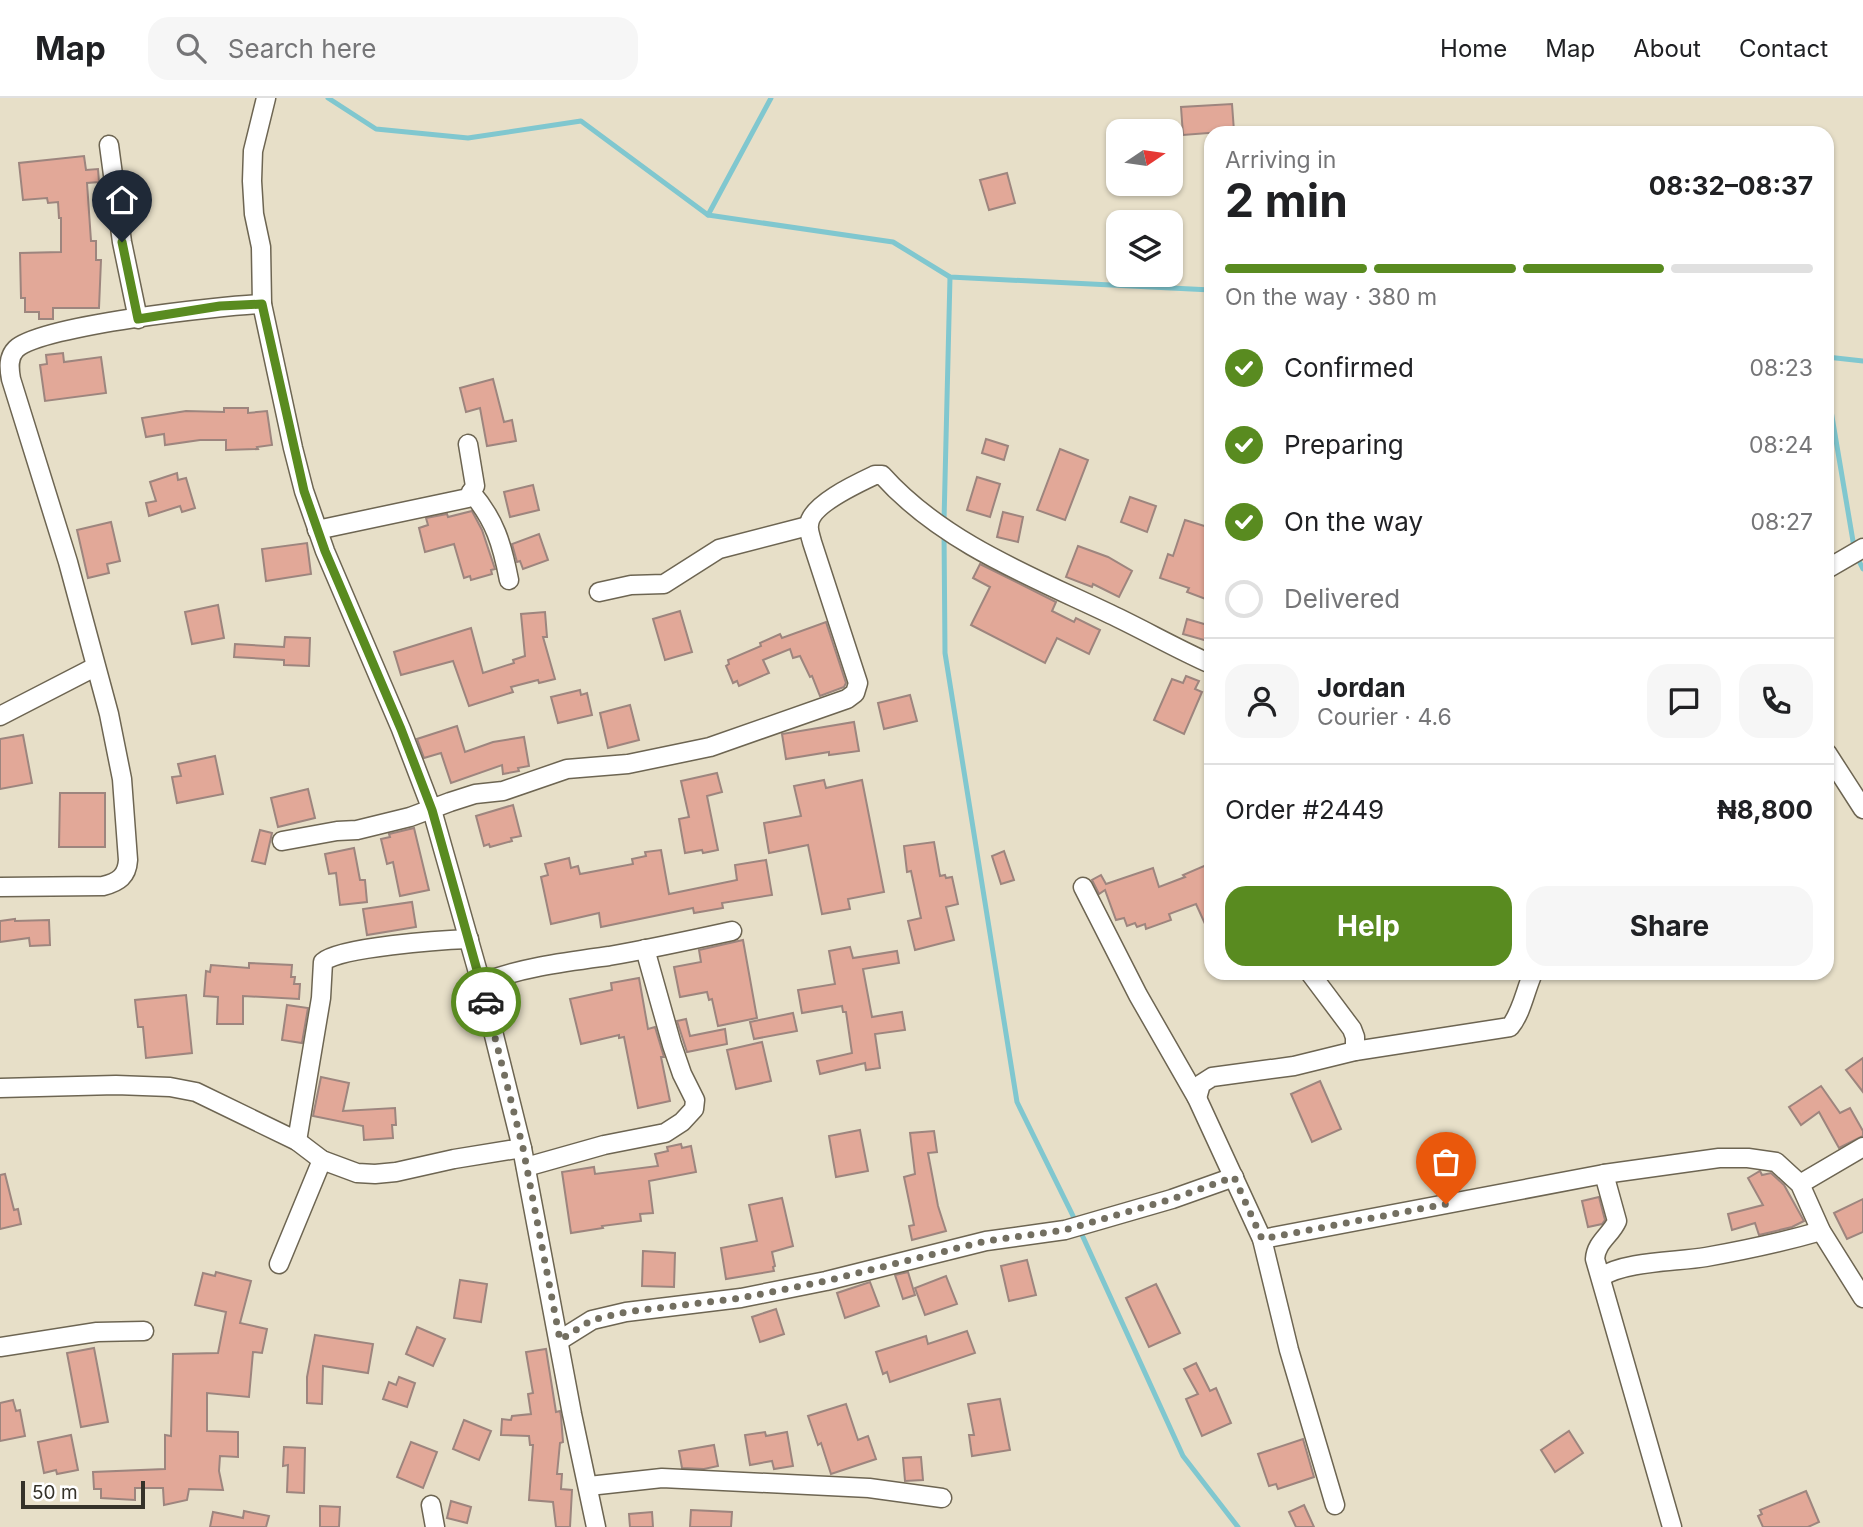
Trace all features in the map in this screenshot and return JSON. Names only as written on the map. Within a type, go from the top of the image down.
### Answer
[{"type":"street","points":[[266,98],[253,151],[254,214],[261,247],[262,304],[293,448],[317,530],[432,810],[481,983],[523,1148],[572,1414],[596,1527]]},
{"type":"street","points":[[109,145],[122,242],[138,319]]},
{"type":"street","points":[[0,887],[103,886],[116,882],[127,870],[122,779],[109,714],[68,562],[11,379],[6,352],[29,341],[90,326],[220,306],[262,304]]},
{"type":"street","points":[[317,530],[468,498],[475,486],[468,444]]},
{"type":"street","points":[[282,841],[357,830],[432,810],[475,794],[503,790],[567,769],[628,764],[710,747],[847,699],[855,693],[858,683],[808,526],[811,516],[825,504],[874,475],[882,475],[902,495],[944,527],[1000,562],[1204,661]]},
{"type":"street","points":[[471,492],[486,509],[502,542],[509,580]]},
{"type":"street","points":[[599,592],[631,584],[664,584],[719,548],[808,526]]},
{"type":"street","points":[[1834,565],[1863,548]]},
{"type":"street","points":[[0,716],[95,667]]},
{"type":"street","points":[[1834,764],[1863,809]]},
{"type":"street","points":[[1083,887],[1197,1098],[1262,1239],[1289,1350],[1335,1505]]},
{"type":"street","points":[[481,983],[508,973],[545,965],[645,949],[732,931]]},
{"type":"street","points":[[297,1141],[321,998],[323,962],[341,953],[421,941],[468,939]]},
{"type":"street","points":[[526,1167],[604,1145],[665,1133],[682,1122],[694,1109],[695,1100],[682,1074],[645,949]]},
{"type":"street","points":[[1315,980],[1352,1029],[1355,1051]]},
{"type":"street","points":[[1197,1098],[1201,1084],[1212,1077],[1294,1066],[1355,1051],[1510,1027],[1517,1018],[1530,980]]},
{"type":"street","points":[[0,1088],[116,1085],[170,1087],[205,1096],[297,1141],[322,1160],[357,1173],[375,1174],[523,1148]]},
{"type":"street","points":[[1800,1184],[1863,1147]]},
{"type":"street","points":[[1262,1239],[1604,1174],[1719,1158],[1748,1158],[1776,1162],[1800,1184],[1821,1231],[1863,1298]]},
{"type":"street","points":[[279,1264],[322,1160]]},
{"type":"street","points":[[1604,1174],[1617,1221],[1596,1250],[1595,1259],[1672,1527]]},
{"type":"street","points":[[560,1340],[592,1320],[626,1312],[741,1298],[826,1281],[986,1241],[1065,1230],[1172,1199],[1234,1177]]},
{"type":"street","points":[[1601,1277],[1609,1272],[1654,1263],[1768,1246],[1821,1231]]},
{"type":"street","points":[[0,1347],[97,1332],[144,1331]]},
{"type":"street","points":[[589,1486],[662,1478],[869,1488],[942,1498]]},
{"type":"street","points":[[431,1505],[435,1527]]},
{"type":"building","points":[[1232,104],[1234,126],[1204,126],[1204,133],[1183,135],[1181,107]]},
{"type":"building","points":[[84,156],[86,170],[98,169],[99,182],[87,183],[91,241],[96,241],[96,260],[101,260],[99,308],[53,308],[53,319],[39,319],[39,312],[25,312],[25,298],[21,298],[20,253],[61,252],[61,218],[58,202],[48,203],[47,198],[23,200],[19,163]]},
{"type":"building","points":[[1007,173],[1015,203],[989,210],[980,180]]},
{"type":"building","points":[[63,353],[64,362],[101,357],[106,393],[45,401],[40,365],[47,364],[46,355]]},
{"type":"building","points":[[493,379],[504,422],[512,420],[516,441],[487,446],[480,408],[466,412],[460,388]]},
{"type":"building","points":[[224,408],[248,408],[248,413],[267,411],[272,445],[257,447],[258,449],[226,450],[226,440],[200,440],[165,445],[164,434],[146,437],[142,418],[186,411],[224,412]]},
{"type":"building","points":[[986,439],[1008,446],[1004,460],[982,453]]},
{"type":"building","points":[[1060,449],[1088,460],[1065,520],[1037,510]]},
{"type":"building","points":[[177,473],[178,480],[186,478],[195,508],[182,512],[180,506],[149,516],[146,503],[156,501],[150,482]]},
{"type":"building","points":[[977,477],[1000,484],[990,517],[967,510]]},
{"type":"building","points":[[533,485],[539,510],[510,517],[504,492]]},
{"type":"building","points":[[1130,497],[1156,506],[1147,532],[1121,522]]},
{"type":"building","points":[[472,511],[482,530],[495,569],[491,570],[492,574],[471,580],[470,576],[464,578],[454,544],[425,552],[419,528],[428,525],[426,518],[447,514],[448,517]]},
{"type":"building","points":[[1003,512],[1023,517],[1018,542],[997,537]]},
{"type":"building","points":[[1185,520],[1204,526],[1204,598],[1187,592],[1189,588],[1160,578],[1168,554],[1173,556]]},
{"type":"building","points":[[111,522],[120,561],[107,564],[109,573],[88,578],[77,530]]},
{"type":"building","points":[[539,534],[548,560],[523,569],[520,561],[517,562],[512,544]]},
{"type":"building","points":[[307,543],[311,574],[266,581],[262,549]]},
{"type":"building","points":[[1078,546],[1108,557],[1132,571],[1119,597],[1093,584],[1092,587],[1066,577]]},
{"type":"building","points":[[980,564],[1056,602],[1052,611],[1074,622],[1076,618],[1100,630],[1089,654],[1057,638],[1045,663],[971,625],[990,587],[973,578]]},
{"type":"building","points":[[218,605],[224,638],[192,644],[185,612]]},
{"type":"building","points":[[680,611],[692,652],[665,660],[653,619]]},
{"type":"building","points":[[545,612],[547,637],[543,637],[555,679],[511,687],[513,692],[469,706],[453,661],[401,675],[394,652],[471,628],[483,673],[514,663],[513,660],[525,656],[521,614]]},
{"type":"building","points":[[1187,619],[1204,624],[1204,640],[1183,634]]},
{"type":"building","points":[[826,622],[846,683],[844,687],[820,696],[800,656],[793,658],[790,649],[763,660],[769,673],[739,686],[737,681],[733,683],[726,666],[729,664],[728,660],[761,646],[760,643],[780,634],[782,638]]},
{"type":"building","points":[[285,637],[310,638],[309,666],[284,665],[284,660],[234,657],[235,644],[284,647]]},
{"type":"building","points":[[1186,676],[1199,681],[1195,689],[1202,692],[1184,734],[1154,720],[1172,679],[1183,683]]},
{"type":"building","points":[[580,690],[581,695],[587,693],[592,715],[558,723],[551,697]]},
{"type":"building","points":[[910,695],[917,721],[884,729],[878,703]]},
{"type":"building","points":[[630,705],[639,740],[608,748],[600,713]]},
{"type":"building","points":[[854,722],[859,751],[829,755],[829,752],[786,759],[782,734]]},
{"type":"building","points":[[457,726],[465,752],[493,742],[524,737],[529,766],[503,774],[502,765],[451,783],[441,753],[424,758],[417,739]]},
{"type":"building","points":[[23,735],[32,783],[0,789],[0,739]]},
{"type":"building","points":[[215,756],[223,794],[177,803],[172,777],[181,776],[178,764]]},
{"type":"building","points":[[717,773],[722,792],[707,796],[718,850],[685,853],[679,819],[689,817],[681,781]]},
{"type":"building","points":[[824,780],[826,788],[862,780],[884,892],[848,899],[850,909],[822,914],[808,845],[769,853],[764,823],[801,816],[794,786]]},
{"type":"building","points":[[308,789],[315,818],[278,827],[271,798]]},
{"type":"building","points":[[60,793],[105,793],[105,847],[59,847]]},
{"type":"building","points":[[513,805],[521,836],[490,847],[489,844],[484,846],[476,816]]},
{"type":"building","points":[[414,828],[429,890],[400,896],[393,862],[387,864],[381,839],[390,837],[389,834]]},
{"type":"building","points":[[260,830],[272,833],[265,864],[252,861]]},
{"type":"building","points":[[934,842],[940,876],[952,877],[958,904],[946,907],[954,940],[915,950],[908,921],[921,918],[911,871],[907,872],[904,846]]},
{"type":"building","points":[[354,848],[360,880],[365,880],[367,902],[340,905],[336,873],[329,874],[325,854]]},
{"type":"building","points":[[661,850],[669,894],[737,880],[735,865],[766,860],[772,895],[722,903],[723,908],[694,913],[693,908],[601,927],[599,913],[551,924],[541,877],[548,875],[545,864],[569,858],[571,868],[578,866],[580,874],[633,864],[632,859],[646,856],[645,852]]},
{"type":"building","points":[[1004,851],[1014,880],[1001,884],[992,856]]},
{"type":"building","points":[[1204,866],[1204,922],[1196,904],[1169,914],[1171,920],[1146,929],[1145,924],[1127,926],[1124,918],[1116,920],[1105,890],[1099,894],[1092,880],[1101,875],[1106,884],[1153,868],[1159,887],[1185,877],[1183,875]]},
{"type":"building","points":[[412,902],[416,927],[367,935],[363,909]]},
{"type":"building","points":[[49,920],[50,945],[30,946],[29,938],[0,942],[0,921]]},
{"type":"building","points":[[743,940],[757,1018],[718,1026],[712,999],[709,1000],[707,992],[680,997],[674,967],[701,962],[699,950]]},
{"type":"building","points":[[850,947],[853,958],[897,951],[899,963],[863,969],[872,1017],[902,1012],[905,1030],[875,1034],[880,1068],[866,1070],[865,1063],[820,1074],[817,1061],[852,1053],[846,1012],[843,1012],[842,1006],[802,1013],[798,990],[835,984],[829,951]]},
{"type":"building","points":[[249,963],[292,965],[291,977],[295,977],[294,984],[300,984],[299,999],[243,996],[243,1024],[217,1024],[218,997],[204,996],[206,971],[210,972],[211,965],[249,968]]},
{"type":"building","points":[[639,978],[648,1029],[655,1027],[664,1057],[661,1057],[670,1101],[638,1108],[624,1037],[619,1038],[619,1035],[581,1044],[570,999],[612,990],[611,983]]},
{"type":"building","points":[[186,995],[192,1053],[146,1058],[143,1027],[138,1027],[135,1000]]},
{"type":"building","points":[[287,1005],[308,1008],[302,1043],[282,1040]]},
{"type":"building","points":[[793,1013],[797,1031],[754,1039],[750,1022]]},
{"type":"building","points":[[686,1019],[690,1036],[725,1029],[727,1044],[687,1052],[677,1021]]},
{"type":"building","points":[[762,1042],[771,1081],[736,1089],[727,1050]]},
{"type":"building","points":[[1863,1058],[1863,1092],[1846,1070]]},
{"type":"building","points":[[321,1077],[349,1083],[343,1111],[395,1108],[396,1125],[392,1125],[393,1138],[364,1140],[363,1126],[313,1116]]},
{"type":"building","points":[[1320,1081],[1341,1129],[1312,1142],[1291,1094]]},
{"type":"building","points":[[1821,1086],[1840,1113],[1850,1108],[1863,1131],[1863,1136],[1839,1148],[1819,1112],[1801,1125],[1789,1107]]},
{"type":"building","points":[[860,1130],[868,1171],[836,1177],[829,1136]]},
{"type":"building","points":[[934,1131],[937,1152],[928,1153],[938,1206],[946,1231],[912,1240],[909,1226],[914,1225],[904,1177],[915,1174],[910,1133]]},
{"type":"building","points":[[681,1144],[682,1148],[691,1146],[696,1172],[649,1181],[653,1213],[640,1214],[641,1221],[571,1233],[562,1172],[594,1167],[595,1174],[658,1166],[655,1154],[668,1151],[667,1147]]},
{"type":"building","points":[[1760,1171],[1762,1175],[1771,1173],[1784,1185],[1804,1221],[1792,1227],[1759,1235],[1755,1223],[1732,1230],[1728,1214],[1763,1205],[1748,1178]]},
{"type":"building","points":[[5,1174],[14,1210],[18,1209],[21,1224],[0,1229],[0,1175]]},
{"type":"building","points":[[1599,1197],[1605,1220],[1602,1224],[1588,1227],[1582,1201]]},
{"type":"building","points":[[782,1198],[793,1246],[772,1252],[774,1271],[726,1279],[721,1248],[757,1241],[749,1205]]},
{"type":"building","points":[[1863,1199],[1863,1232],[1847,1239],[1834,1213]]},
{"type":"building","points":[[643,1251],[675,1253],[674,1287],[642,1286]]},
{"type":"building","points":[[1027,1260],[1036,1295],[1009,1301],[1001,1266]]},
{"type":"building","points":[[216,1272],[251,1281],[240,1323],[267,1329],[262,1353],[253,1352],[249,1397],[207,1393],[207,1431],[238,1432],[238,1457],[220,1456],[219,1471],[223,1490],[189,1489],[187,1500],[164,1505],[163,1488],[135,1488],[135,1500],[101,1498],[101,1489],[94,1489],[93,1472],[165,1469],[165,1435],[171,1436],[173,1354],[218,1353],[226,1312],[195,1305],[203,1273],[215,1276]]},
{"type":"building","points":[[908,1272],[915,1295],[903,1299],[895,1275]]},
{"type":"building","points":[[946,1276],[957,1304],[925,1315],[915,1288]]},
{"type":"building","points":[[460,1280],[487,1284],[481,1322],[454,1318]]},
{"type":"building","points":[[870,1282],[879,1306],[845,1318],[837,1293]]},
{"type":"building","points":[[1156,1284],[1180,1333],[1149,1347],[1126,1298]]},
{"type":"building","points":[[776,1309],[784,1334],[760,1342],[752,1317]]},
{"type":"building","points":[[417,1327],[445,1339],[433,1366],[406,1354]]},
{"type":"building","points":[[967,1331],[975,1353],[890,1382],[887,1372],[883,1374],[876,1352],[926,1336],[928,1344]]},
{"type":"building","points":[[315,1335],[373,1344],[368,1373],[323,1366],[322,1404],[307,1403],[307,1377]]},
{"type":"building","points":[[94,1348],[108,1422],[81,1427],[67,1353]]},
{"type":"building","points":[[546,1349],[556,1412],[560,1411],[561,1416],[563,1442],[560,1443],[557,1474],[562,1474],[561,1489],[572,1490],[570,1527],[556,1527],[553,1502],[529,1500],[533,1445],[530,1445],[529,1436],[501,1435],[502,1419],[511,1420],[512,1416],[531,1414],[528,1394],[533,1393],[526,1352]]},
{"type":"building","points":[[1196,1363],[1210,1391],[1216,1388],[1231,1423],[1202,1436],[1186,1399],[1198,1394],[1184,1369]]},
{"type":"building","points":[[399,1377],[415,1383],[407,1407],[383,1399],[389,1382],[396,1385]]},
{"type":"building","points":[[1000,1399],[1010,1450],[972,1456],[969,1435],[974,1435],[968,1404]]},
{"type":"building","points":[[13,1400],[16,1411],[20,1410],[25,1436],[0,1441],[0,1403]]},
{"type":"building","points":[[846,1404],[858,1440],[868,1436],[876,1459],[831,1474],[821,1443],[818,1445],[808,1416]]},
{"type":"building","points":[[464,1420],[491,1431],[479,1460],[453,1449]]},
{"type":"building","points":[[1569,1431],[1583,1453],[1555,1472],[1541,1450]]},
{"type":"building","points":[[765,1432],[766,1436],[787,1432],[793,1466],[774,1469],[772,1461],[750,1465],[745,1435]]},
{"type":"building","points":[[71,1435],[78,1470],[57,1474],[56,1470],[44,1473],[38,1442]]},
{"type":"building","points":[[1303,1439],[1314,1477],[1278,1489],[1276,1484],[1269,1486],[1258,1454]]},
{"type":"building","points":[[411,1442],[437,1452],[423,1488],[397,1477]]},
{"type":"building","points":[[714,1445],[718,1466],[704,1469],[682,1468],[679,1451]]},
{"type":"building","points":[[284,1447],[305,1448],[304,1493],[287,1492],[288,1465],[283,1466]]},
{"type":"building","points":[[921,1457],[923,1480],[905,1481],[903,1458]]},
{"type":"building","points":[[1806,1491],[1819,1522],[1808,1527],[1763,1527],[1758,1516],[1762,1514],[1760,1510]]},
{"type":"building","points":[[451,1501],[471,1507],[467,1523],[447,1518]]},
{"type":"building","points":[[1304,1505],[1314,1527],[1296,1527],[1289,1512]]},
{"type":"building","points":[[320,1506],[340,1507],[339,1527],[320,1527]]},
{"type":"building","points":[[691,1510],[732,1512],[731,1527],[690,1527]]},
{"type":"building","points":[[244,1511],[269,1516],[266,1527],[210,1527],[213,1512],[243,1518]]},
{"type":"building","points":[[652,1512],[653,1527],[630,1527],[629,1514]]},
{"type":"waterway","points":[[328,98],[376,129],[468,138],[581,121],[708,215],[893,242],[950,277],[1204,290]]},
{"type":"waterway","points":[[708,215],[771,98]]},
{"type":"waterway","points":[[944,521],[950,277]]},
{"type":"waterway","points":[[1834,358],[1863,361]]},
{"type":"waterway","points":[[1834,428],[1855,553],[1863,569]]},
{"type":"waterway","points":[[944,531],[945,653],[1017,1102],[1078,1226],[1183,1456],[1238,1527]]},
{"type":"way so far","points":[[486,1002],[523,1148],[560,1340],[578,1326],[592,1320],[626,1312],[741,1298],[826,1281],[986,1241],[1065,1230],[1172,1199],[1234,1177],[1262,1239],[1446,1204]]},
{"type":"route","points":[[122,242],[138,319],[220,306],[262,304],[304,491],[325,551],[401,729],[432,810],[486,1002]]}]
